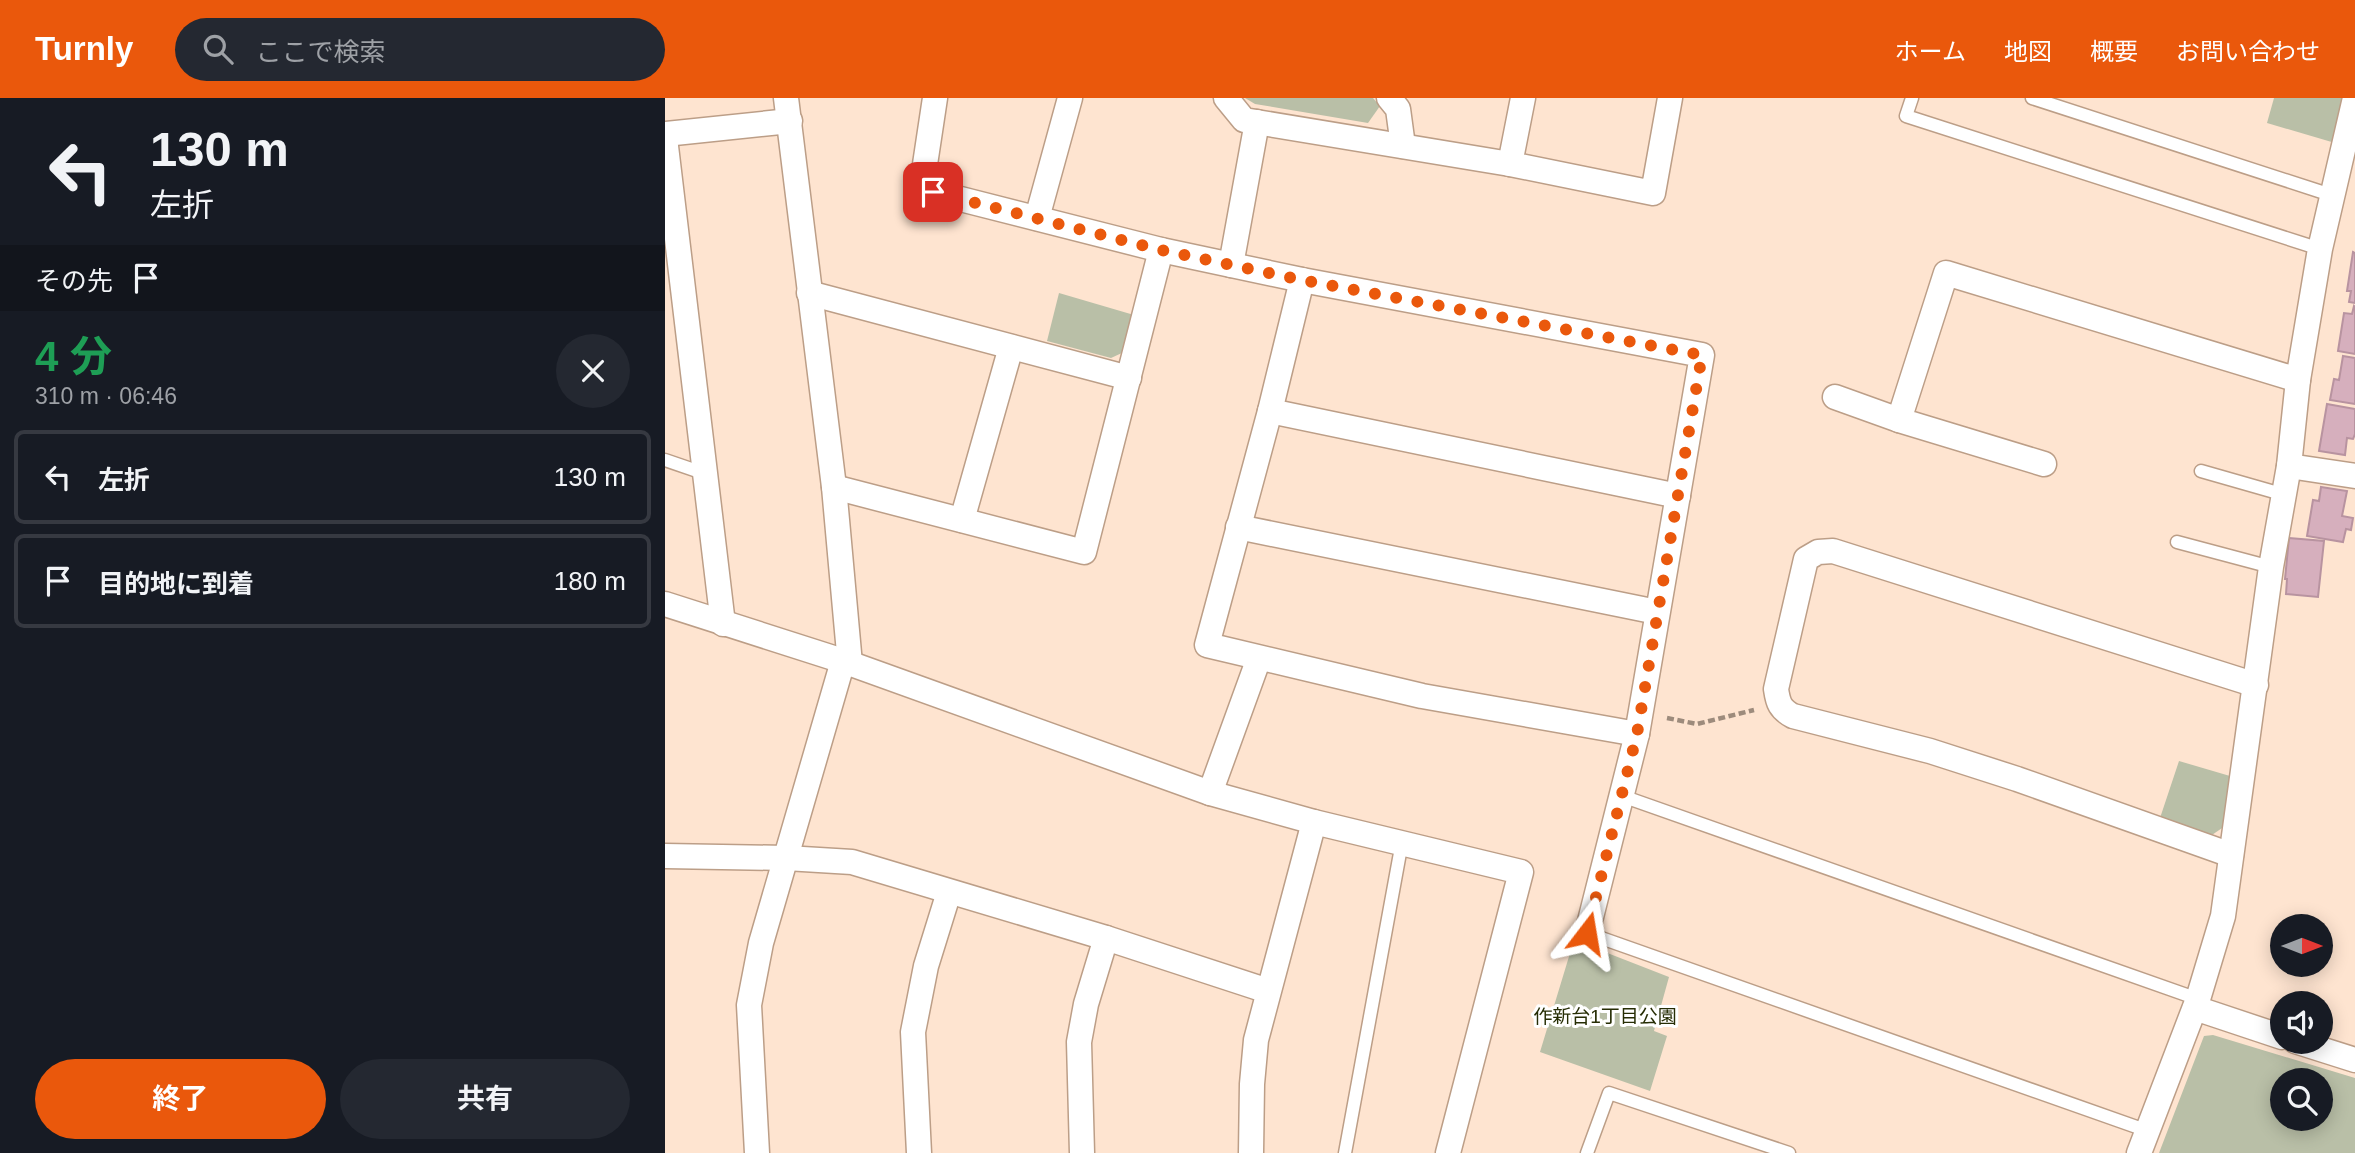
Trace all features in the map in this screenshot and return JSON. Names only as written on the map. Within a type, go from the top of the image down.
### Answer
[{"type":"street","points":[[935,98],[924,172],[933,192],[1231,265],[1702,355],[1639,723],[1587,933]]},
{"type":"street","points":[[1037,218],[1070,98]]},
{"type":"street","points":[[1226,98],[1244,120],[1510,164],[1653,193],[1670,98]]},
{"type":"street","points":[[1389,98],[1398,109],[1402,146]]},
{"type":"street","points":[[1510,164],[1523,98]]},
{"type":"street","points":[[2143,1142],[2196,1004],[2223,916],[2271,567],[2289,466],[2298,380],[2320,249],[2355,98]]},
{"type":"street","points":[[723,624],[671,244],[665,136],[788,109],[834,487],[846,662],[761,943],[749,1005],[757,1153]]},
{"type":"street","points":[[1231,265],[1257,122]]},
{"type":"street","points":[[834,487],[1084,552],[1161,250]]},
{"type":"street","points":[[1899,419],[1946,273],[2298,380]]},
{"type":"street","points":[[1302,280],[1207,645],[1422,696],[1639,723]]},
{"type":"street","points":[[809,293],[1129,378]]},
{"type":"street","points":[[962,520],[1011,346]]},
{"type":"street","points":[[1835,397],[2044,464]]},
{"type":"street","points":[[1270,411],[1678,496]]},
{"type":"street","points":[[2289,466],[2355,476]]},
{"type":"street","points":[[1238,527],[1657,612]]},
{"type":"street","points":[[2231,855],[1930,751],[1793,716],[1778,703],[1776,689],[1806,559],[1825,551],[1833,551],[2256,685]]},
{"type":"street","points":[[665,604],[846,662],[1210,793],[1314,822],[1521,872],[1448,1153]]},
{"type":"street","points":[[1210,793],[1259,658]]},
{"type":"street","points":[[1251,1153],[1256,1040],[1314,822]]},
{"type":"street","points":[[665,856],[852,862],[1106,938],[1268,991]]},
{"type":"street","points":[[919,1153],[913,1032],[926,966],[949,892]]},
{"type":"street","points":[[1082,1153],[1079,1042],[1086,1004],[1106,938]]},
{"type":"street","points":[[2196,1004],[2270,1032]]},
{"type":"street","points":[[2333,1053],[2355,1060]]},
{"type":"lane","points":[[1912,98],[1906,116],[2320,249]]},
{"type":"lane","points":[[2032,98],[2331,195]]},
{"type":"lane","points":[[665,460],[703,473]]},
{"type":"lane","points":[[2201,471],[2284,495]]},
{"type":"lane","points":[[2177,542],[2271,567]]},
{"type":"lane","points":[[1622,796],[2196,1004]]},
{"type":"lane","points":[[1345,1153],[1402,842]]},
{"type":"lane","points":[[1587,933],[2143,1142]]},
{"type":"lane","points":[[1587,1153],[1609,1093],[1789,1153]]},
{"type":"path","points":[[1639,723],[1697,724],[1778,703]]},
{"type":"green space","points":[[1245,98],[1373,98],[1380,106],[1368,123],[1255,104]]},
{"type":"green space","points":[[2274,98],[2345,98],[2335,143],[2267,123]]},
{"type":"green space","points":[[1059,293],[1134,315],[1124,352],[1111,358],[1047,341]]},
{"type":"green space","points":[[2179,761],[2230,776],[2225,826],[2209,837],[2160,818]]},
{"type":"green space","name":"作新台1丁目公園","points":[[1574,940],[1669,977],[1654,1031],[1667,1036],[1650,1091],[1540,1052]]},
{"type":"green space","points":[[2213,1035],[2322,1068],[2270,1068],[2270,1131],[2333,1131],[2333,1071],[2355,1078],[2355,1153],[2159,1153],[2204,1036]]},
{"type":"building","points":[[2353,252],[2355,303],[2349,302],[2351,291],[2347,291]]},
{"type":"building","points":[[2354,306],[2355,354],[2338,351],[2344,313],[2352,314]]},
{"type":"building","points":[[2343,356],[2355,358],[2355,404],[2330,400],[2334,379],[2339,380]]},
{"type":"building","points":[[2327,404],[2355,409],[2355,434],[2353,439],[2347,438],[2345,455],[2319,451]]},
{"type":"building","points":[[2321,487],[2347,491],[2342,516],[2353,518],[2351,530],[2346,529],[2343,542],[2307,536],[2313,500],[2319,501]]},
{"type":"building","points":[[2289,538],[2324,541],[2318,597],[2286,594]]},
{"type":"route","points":[[933,192],[1161,250],[1302,280],[1702,355],[1637,734],[1587,933]]}]
